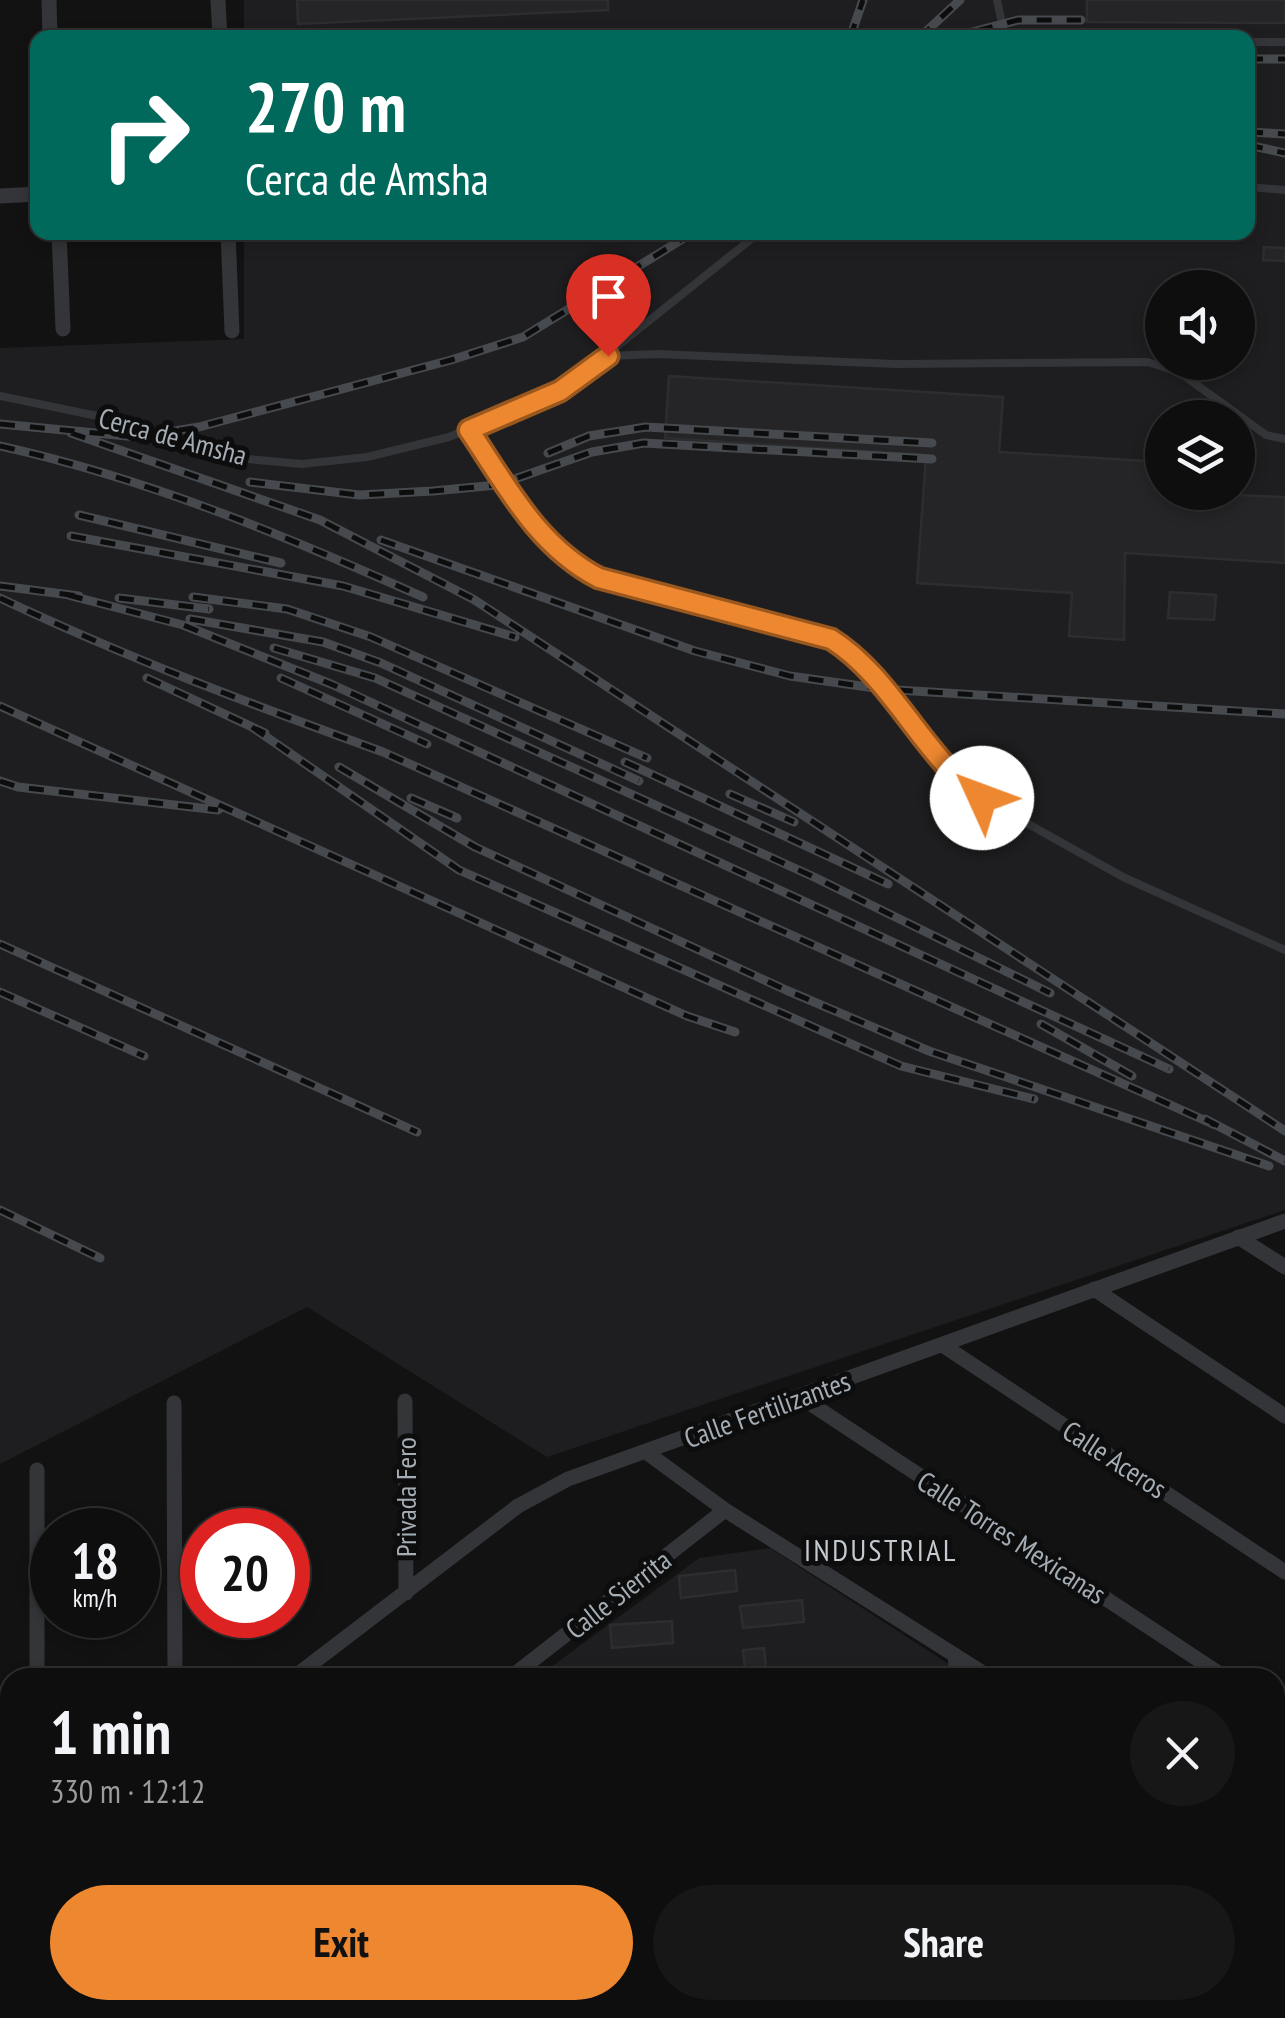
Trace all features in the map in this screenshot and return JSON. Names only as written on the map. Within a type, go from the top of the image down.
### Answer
[{"type":"street","points":[[48,0],[50,30]]},
{"type":"street","points":[[218,0],[220,30]]},
{"type":"street","points":[[0,196],[30,194]]},
{"type":"street","points":[[59,240],[63,329]]},
{"type":"street","points":[[228,240],[232,332]]},
{"type":"street","name":"Calle Fertilizantes","points":[[306,1668],[540,1492],[1285,1221]]},
{"type":"street","points":[[1238,1237],[1285,1267]]},
{"type":"street","points":[[1094,1288],[1285,1416]]},
{"type":"street","name":"Calle Aceros","points":[[944,1346],[1285,1572]]},
{"type":"street","name":"Calle Torres Mexicanas","points":[[799,1396],[1211,1668]]},
{"type":"street","name":"Privada Fero","points":[[405,1401],[406,1594]]},
{"type":"street","points":[[174,1404],[175,1668]]},
{"type":"street","points":[[646,1452],[725,1510],[976,1668]]},
{"type":"street","points":[[37,1470],[37,1668]]},
{"type":"street","name":"Calle Sierrita","points":[[523,1668],[725,1510]]},
{"type":"street","points":[[956,1655],[957,1668]]},
{"type":"lane","points":[[997,0],[1003,30]]},
{"type":"lane","points":[[1255,42],[1285,42]]},
{"type":"lane","points":[[1255,188],[1285,190]]},
{"type":"lane","name":"Cerca de Amsha","points":[[0,396],[112,419],[236,458],[302,464],[366,457],[469,430],[560,391],[749,240]]},
{"type":"lane","points":[[608,356],[657,354],[895,364],[1148,362],[1179,372],[1253,427],[1285,439]]},
{"type":"lane","points":[[469,430],[534,526],[568,562],[634,590],[831,639],[860,663],[954,775],[982,798],[1122,876],[1285,950]]},
{"type":"shaded area","points":[[244,0],[1285,0],[1285,1210],[547,1457],[307,1307],[0,1464],[0,348],[244,339],[244,240],[1255,240],[1255,30],[244,30]]},
{"type":"shaded area","points":[[770,1548],[950,1668],[550,1668],[699,1558]]},
{"type":"building","points":[[297,0],[608,0],[608,10],[298,24]]},
{"type":"building","points":[[1087,0],[1285,0],[1285,23],[1087,22]]},
{"type":"building","points":[[1264,247],[1285,248],[1285,261],[1263,260]]},
{"type":"building","points":[[669,376],[1003,397],[999,452],[1145,461],[1145,510],[1255,510],[1255,496],[1285,497],[1285,563],[1125,553],[1124,640],[1069,636],[1072,593],[917,583],[926,455],[665,438]]},
{"type":"building","points":[[1170,592],[1216,595],[1214,620],[1168,618]]},
{"type":"building","points":[[735,1570],[737,1591],[681,1598],[679,1576]]},
{"type":"building","points":[[802,1600],[804,1622],[743,1628],[740,1606]]},
{"type":"building","points":[[672,1621],[673,1643],[612,1648],[610,1625]]},
{"type":"building","points":[[764,1648],[766,1668],[745,1668],[743,1650]]},
{"type":"railway","points":[[853,30],[863,0]]},
{"type":"railway","points":[[928,30],[960,0]]},
{"type":"railway","points":[[980,30],[1018,20],[1081,20]]},
{"type":"railway","points":[[1255,59],[1285,59]]},
{"type":"railway","points":[[1255,132],[1285,134]]},
{"type":"railway","points":[[1255,147],[1285,153]]},
{"type":"railway","points":[[0,424],[138,437],[199,427],[451,360],[523,337],[681,240]]},
{"type":"railway","points":[[548,453],[589,436],[646,427],[932,443]]},
{"type":"railway","points":[[71,433],[320,520],[473,599],[1285,1131]]},
{"type":"railway","points":[[250,482],[359,495],[497,485],[592,452],[644,443],[932,459]]},
{"type":"railway","points":[[0,446],[162,492],[423,597]]},
{"type":"railway","points":[[79,515],[281,563]]},
{"type":"railway","points":[[71,536],[343,586],[515,637]]},
{"type":"railway","points":[[381,540],[695,651],[790,676],[882,689],[1285,714]]},
{"type":"railway","points":[[0,586],[79,596]]},
{"type":"railway","points":[[68,595],[183,625],[331,684],[1169,1069]]},
{"type":"railway","points":[[193,597],[287,609],[371,637],[647,758]]},
{"type":"railway","points":[[0,598],[190,680],[383,752],[1215,1125]]},
{"type":"railway","points":[[119,598],[209,609]]},
{"type":"railway","points":[[190,619],[323,642],[381,663],[639,781]]},
{"type":"railway","points":[[274,648],[375,678],[814,877],[1050,993]]},
{"type":"railway","points":[[147,678],[265,733]]},
{"type":"railway","points":[[281,678],[427,744]]},
{"type":"railway","points":[[0,706],[687,1016],[735,1032]]},
{"type":"railway","points":[[252,727],[459,870],[901,1066],[1034,1099]]},
{"type":"railway","points":[[625,762],[888,884]]},
{"type":"railway","points":[[339,767],[475,847],[786,990],[929,1051],[1269,1166]]},
{"type":"railway","points":[[0,781],[18,787],[218,810]]},
{"type":"railway","points":[[730,794],[794,822]]},
{"type":"railway","points":[[411,798],[457,818]]},
{"type":"railway","points":[[0,944],[417,1132]]},
{"type":"railway","points":[[0,992],[144,1056]]},
{"type":"railway","points":[[1041,1024],[1132,1076]]},
{"type":"railway","points":[[1205,1119],[1285,1161]]},
{"type":"railway","points":[[0,1210],[100,1258]]},
{"type":"district","name":"INDUSTRIAL","points":[[881,1549]]},
{"type":"route","points":[[608,356],[560,391],[469,430],[534,526],[568,562],[599,578],[831,639],[849,650],[954,775],[982,798]]}]
